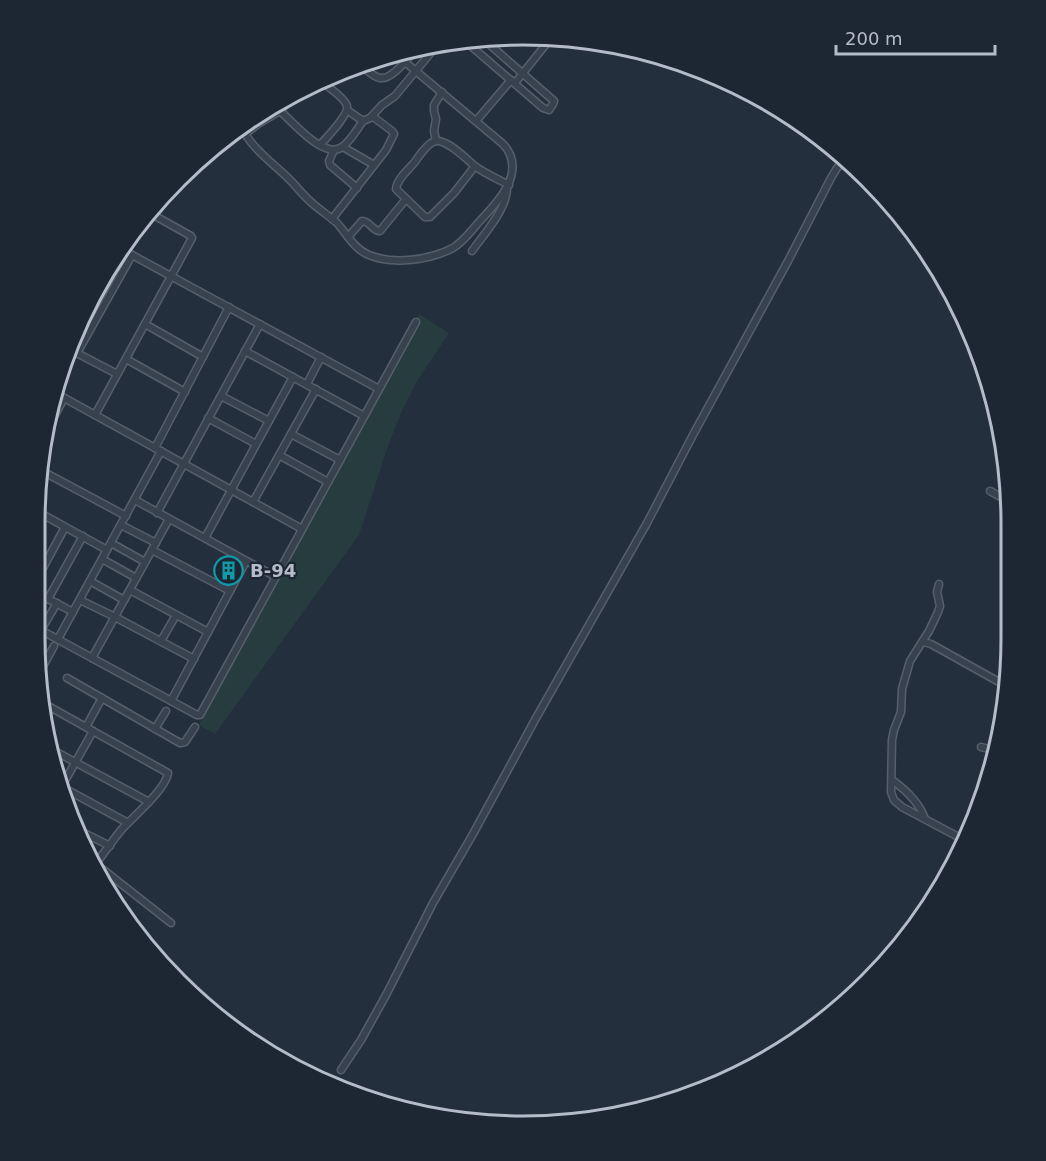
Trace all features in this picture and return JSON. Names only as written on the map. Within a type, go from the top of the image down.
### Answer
[{"type":"street","points":[[473,48],[546,110],[549,110],[554,101],[492,46]]},
{"type":"street","points":[[476,122],[523,73],[545,46]]},
{"type":"street","points":[[280,111],[305,135],[320,145],[334,150],[343,147],[363,121],[395,96],[430,54]]},
{"type":"street","points":[[368,71],[378,78],[384,78],[391,75],[408,59]]},
{"type":"street","points":[[405,62],[503,144],[509,152],[512,169],[506,200],[472,251]]},
{"type":"street","points":[[327,87],[343,101],[347,110],[363,121]]},
{"type":"street","points":[[436,141],[434,105],[442,92]]},
{"type":"street","points":[[320,145],[347,110]]},
{"type":"street","points":[[332,219],[386,150],[394,134],[372,116]]},
{"type":"street","points":[[245,134],[310,202],[332,219],[357,248],[363,253],[384,260],[411,260],[440,253],[456,246],[483,219],[508,187]]},
{"type":"street","points":[[475,166],[454,193],[430,217],[425,217],[396,189],[417,158],[436,141],[451,147],[508,187]]},
{"type":"street","points":[[343,147],[374,165]]},
{"type":"street","points":[[334,150],[329,161],[330,165],[357,188]]},
{"type":"street","points":[[341,1070],[386,995],[433,903],[646,523],[840,165]]},
{"type":"street","points":[[348,237],[362,221],[380,231],[406,199]]},
{"type":"street","points":[[95,415],[192,239],[192,236],[157,217]]},
{"type":"street","points":[[129,253],[380,389]]},
{"type":"street","points":[[79,345],[132,255]]},
{"type":"street","points":[[58,639],[135,500],[185,392],[229,307]]},
{"type":"street","points":[[45,632],[200,715],[416,322]]},
{"type":"street","points":[[145,324],[203,357]]},
{"type":"street","points":[[157,513],[260,324]]},
{"type":"street","points":[[245,351],[364,416]]},
{"type":"street","points":[[76,353],[117,374]]},
{"type":"street","points":[[307,384],[321,357]]},
{"type":"street","points":[[126,359],[185,392]]},
{"type":"street","points":[[205,538],[293,377]]},
{"type":"street","points":[[254,502],[316,389]]},
{"type":"street","points":[[220,396],[269,421]]},
{"type":"street","points":[[59,408],[64,398],[302,529]]},
{"type":"street","points":[[208,418],[256,444]]},
{"type":"street","points":[[291,434],[340,460]]},
{"type":"street","points":[[279,455],[328,482]]},
{"type":"street","points":[[48,474],[126,516]]},
{"type":"street","points":[[990,491],[1000,497]]},
{"type":"street","points":[[135,500],[276,577]]},
{"type":"street","points":[[45,516],[107,550]]},
{"type":"street","points":[[92,658],[169,519]]},
{"type":"street","points":[[121,525],[156,543]]},
{"type":"street","points":[[45,564],[65,526]]},
{"type":"street","points":[[48,599],[83,536]]},
{"type":"street","points":[[111,543],[145,562]]},
{"type":"street","points":[[152,550],[230,591]]},
{"type":"street","points":[[102,559],[136,578]]},
{"type":"street","points":[[171,701],[246,561]]},
{"type":"street","points":[[90,581],[124,600]]},
{"type":"street","points":[[939,584],[937,592],[939,609],[935,621],[910,661],[902,690],[901,712],[893,735],[891,792],[895,801],[902,807],[958,836]]},
{"type":"street","points":[[130,590],[208,632]]},
{"type":"street","points":[[45,598],[73,612]]},
{"type":"street","points":[[80,600],[194,659]]},
{"type":"street","points":[[45,619],[57,603]]},
{"type":"street","points":[[161,641],[176,615]]},
{"type":"street","points":[[923,642],[931,644],[999,682]]},
{"type":"street","points":[[46,661],[54,646]]},
{"type":"street","points":[[67,678],[181,743],[185,742],[195,727]]},
{"type":"street","points":[[86,727],[102,698]]},
{"type":"street","points":[[50,707],[168,773],[167,778],[149,802],[121,831],[99,859]]},
{"type":"street","points":[[155,729],[166,711]]},
{"type":"street","points":[[66,779],[93,731]]},
{"type":"street","points":[[981,747],[988,749]]},
{"type":"street","points":[[59,753],[149,802]]},
{"type":"street","points":[[892,780],[909,792],[926,819]]},
{"type":"street","points":[[70,791],[128,824]]},
{"type":"street","points":[[87,835],[110,846]]},
{"type":"street","points":[[109,877],[171,923]]},
{"type":"green space","points":[[419,314],[449,333],[417,381],[402,411],[359,535],[215,734],[199,725]]},
{"type":"place","name":"B-94","points":[[229,570]]}]
